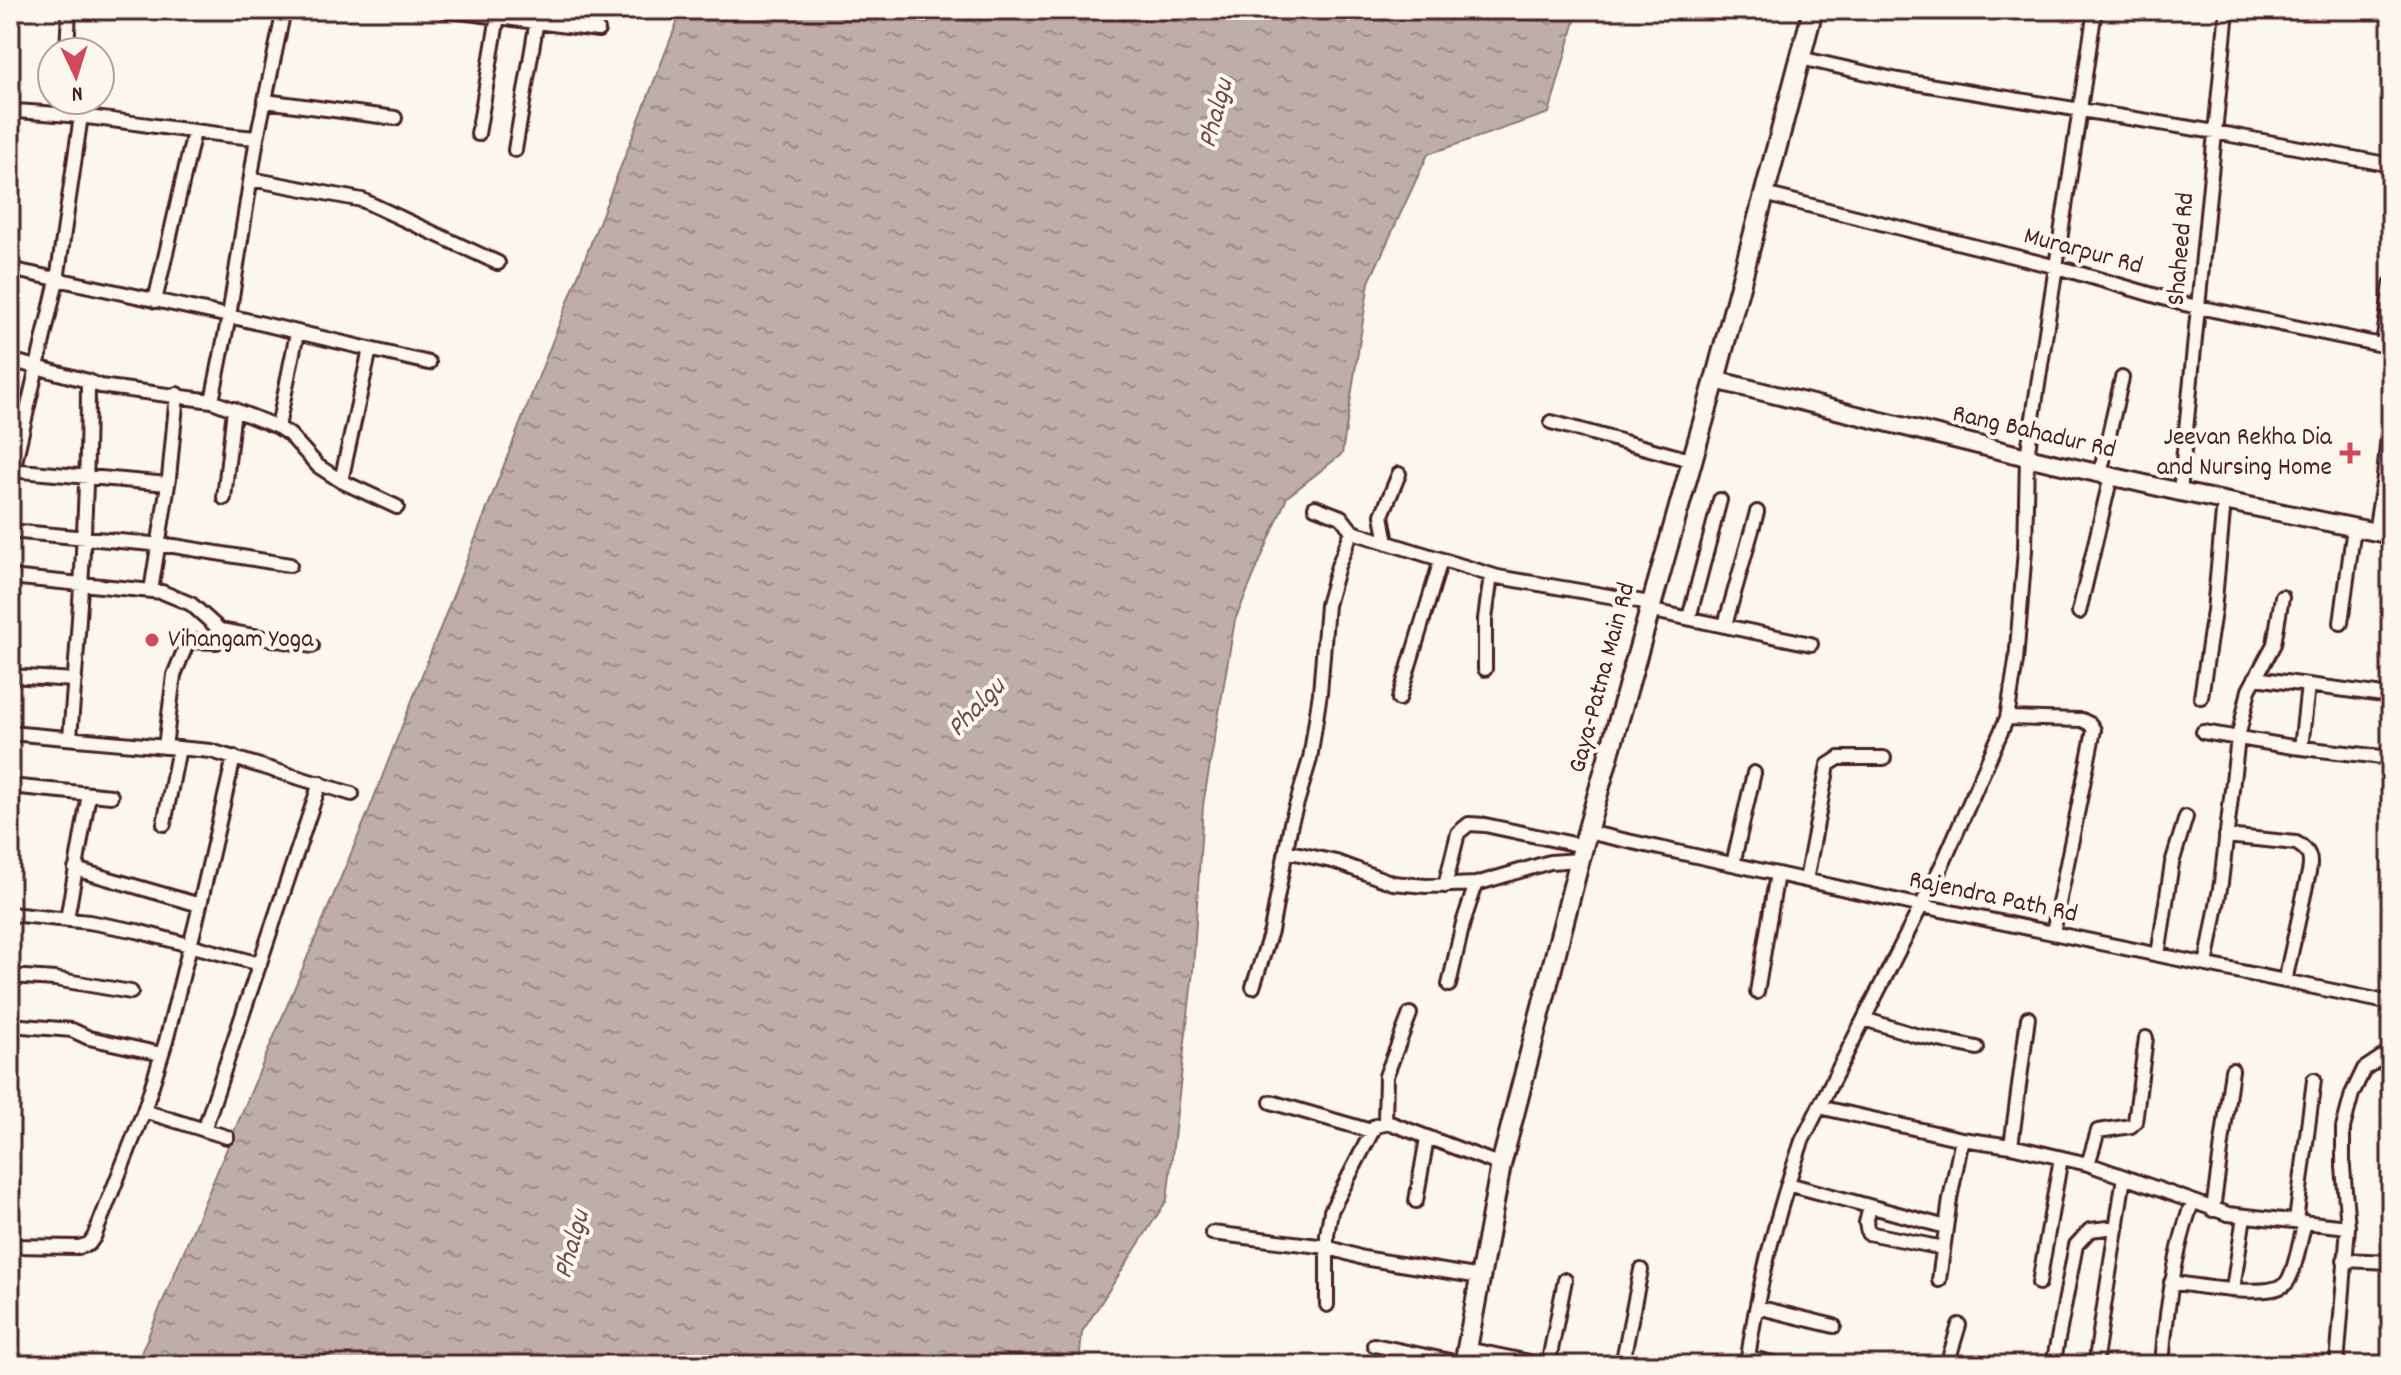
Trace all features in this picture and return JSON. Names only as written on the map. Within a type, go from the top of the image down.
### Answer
[{"type":"main road","name":"Gaya-Patna Main Rd","points":[[1465,1359],[1501,1165],[1583,846],[1715,380],[1813,10]]},
{"type":"street","points":[[68,36],[69,10]]},
{"type":"street","points":[[212,401],[229,316],[257,138],[284,10]]},
{"type":"street","points":[[444,10],[498,14],[598,30]]},
{"type":"street","points":[[571,26],[575,10]]},
{"type":"street","points":[[1781,1365],[1747,1361],[1757,1307],[1802,1141],[1922,906],[2007,718],[2016,661],[2025,550],[2027,457],[2095,10]]},
{"type":"street","name":"Shaheed Rd","points":[[2180,492],[2227,10]]},
{"type":"street","points":[[478,134],[498,14]]},
{"type":"street","points":[[515,150],[537,20]]},
{"type":"street","points":[[1800,58],[1898,80],[2215,132],[2391,165]]},
{"type":"street","points":[[265,101],[395,118]]},
{"type":"street","points":[[10,111],[36,109]]},
{"type":"street","points":[[168,484],[11,470],[57,280],[81,116],[257,138]]},
{"type":"street","points":[[155,301],[194,132]]},
{"type":"street","points":[[251,179],[362,200],[498,263]]},
{"type":"street","name":"Murarpur Rd","points":[[1764,194],[2057,267],[2199,307],[2387,346]]},
{"type":"street","points":[[10,269],[429,363]]},
{"type":"street","points":[[2387,346],[2391,284]]},
{"type":"street","points":[[278,427],[297,333]]},
{"type":"street","points":[[341,481],[370,349]]},
{"type":"street","points":[[10,360],[100,386],[177,394],[234,409],[278,427],[290,435],[318,466],[341,481],[397,507]]},
{"type":"street","points":[[2079,612],[2122,378]]},
{"type":"street","name":"Rang Bahadur Rd","points":[[1715,380],[2027,457],[2383,534]]},
{"type":"street","points":[[70,737],[88,476],[88,381]]},
{"type":"street","points":[[151,591],[168,484],[177,394]]},
{"type":"street","points":[[2383,534],[2384,477],[2391,402]]},
{"type":"street","points":[[224,498],[234,409]]},
{"type":"street","points":[[1551,422],[1690,460]]},
{"type":"street","points":[[1387,543],[1382,515],[1399,474]]},
{"type":"street","points":[[1689,618],[1720,500]]},
{"type":"street","points":[[2201,697],[2214,611],[2224,501]]},
{"type":"street","points":[[1315,507],[1341,517],[1352,531],[1491,575],[1649,606],[1689,618],[1811,644]]},
{"type":"street","points":[[1725,625],[1757,512]]},
{"type":"street","points":[[2341,623],[2354,527]]},
{"type":"street","points":[[10,531],[158,544],[290,565]]},
{"type":"street","points":[[1253,987],[1271,931],[1286,851],[1310,759],[1329,595],[1352,531]]},
{"type":"street","points":[[1399,699],[1441,560]]},
{"type":"street","points":[[1485,669],[1485,619],[1491,575]]},
{"type":"street","points":[[10,577],[172,595],[191,604],[220,630],[312,646]]},
{"type":"street","points":[[2206,965],[2238,738],[2246,700],[2274,644],[2282,597]]},
{"type":"street","points":[[164,824],[172,747],[174,675],[188,641],[217,642]]},
{"type":"street","points":[[10,676],[75,680]]},
{"type":"street","points":[[2255,678],[2391,696]]},
{"type":"street","points":[[2301,748],[2308,685]]},
{"type":"street","points":[[2007,718],[2082,720],[2094,730],[2053,933]]},
{"type":"street","points":[[2203,732],[2301,748],[2391,758]]},
{"type":"street","points":[[10,733],[172,747],[234,757],[352,794]]},
{"type":"street","points":[[10,1246],[79,1247],[89,1244],[144,1111],[161,1054],[234,757]]},
{"type":"street","points":[[1806,880],[1828,765],[1839,758],[1884,758]]},
{"type":"street","points":[[1733,864],[1754,773]]},
{"type":"street","points":[[204,1130],[320,783]]},
{"type":"street","points":[[10,786],[111,796]]},
{"type":"street","points":[[67,919],[89,794]]},
{"type":"street","points":[[2158,955],[2169,879],[2186,817]]},
{"type":"street","name":"Rajendra Path Rd","points":[[1445,886],[1458,833],[1469,824],[1485,825],[1583,846],[1733,864],[2391,1003]]},
{"type":"street","points":[[2226,836],[2296,843],[2309,854],[2309,872],[2285,981]]},
{"type":"street","points":[[1286,851],[1336,862],[1393,883],[1445,886],[1476,884],[1550,862],[1583,846]]},
{"type":"street","points":[[75,869],[200,905]]},
{"type":"street","points":[[1757,992],[1777,874]]},
{"type":"street","points":[[1449,985],[1463,923],[1476,884]]},
{"type":"street","points":[[10,914],[67,919],[137,931],[260,964]]},
{"type":"street","points":[[10,976],[55,979],[131,992]]},
{"type":"street","points":[[1385,1122],[1386,1076],[1410,1014]]},
{"type":"street","points":[[2011,1146],[2028,1018]]},
{"type":"street","points":[[1864,1019],[1915,1035],[1977,1048]]},
{"type":"street","points":[[10,1025],[72,1030],[89,1038],[161,1054]]},
{"type":"street","points":[[2088,1164],[2098,1131],[2131,1126],[2135,1122],[2146,1038]]},
{"type":"street","points":[[2337,1365],[2348,1227],[2343,1128],[2352,1094],[2364,1069],[2391,1051]]},
{"type":"street","points":[[2213,1210],[2232,1070]]},
{"type":"street","points":[[2171,1282],[2233,1289],[2285,1286],[2300,1222],[2314,1080]]},
{"type":"street","points":[[1271,1102],[1371,1131]]},
{"type":"street","points":[[1819,1107],[2088,1164],[2213,1210],[2348,1227]]},
{"type":"street","points":[[144,1111],[227,1137]]},
{"type":"street","points":[[1327,1305],[1327,1247],[1334,1202],[1375,1126],[1385,1122],[1501,1165]]},
{"type":"street","points":[[1416,1201],[1427,1138]]},
{"type":"street","points":[[1939,1280],[1962,1139]]},
{"type":"street","points":[[2039,1283],[2061,1158]]},
{"type":"street","points":[[2095,1365],[2124,1177]]},
{"type":"street","points":[[1788,1184],[1946,1227]]},
{"type":"street","points":[[2162,1365],[2171,1282],[2178,1245],[2192,1202]]},
{"type":"street","points":[[1870,1207],[1866,1229],[1873,1235],[1943,1248]]},
{"type":"street","points":[[2233,1289],[2244,1216]]},
{"type":"street","points":[[2053,1365],[2076,1245],[2090,1230],[2117,1227]]},
{"type":"street","points":[[1212,1233],[1327,1247],[1363,1258],[1481,1277]]},
{"type":"street","points":[[2344,1260],[2391,1262]]},
{"type":"street","points":[[1622,1365],[1641,1270]]},
{"type":"street","points":[[1374,1345],[1465,1359],[1544,1365],[1565,1280]]},
{"type":"street","points":[[1757,1307],[1834,1326]]},
{"type":"street","points":[[1947,1365],[1959,1325]]},
{"type":"water","name":"Phalgu","points":[[682,10],[1578,10],[1549,113],[1428,154],[1369,282],[1342,454],[1287,497],[1235,620],[1203,805],[1193,971],[1167,1200],[1082,1332],[1079,1365],[136,1365],[368,813]]},
{"type":"place","name":"Jeevan Rekha Dia and Nursing Home","points":[[2350,453]]},
{"type":"place","name":"Vihangam Yoga","points":[[152,640]]}]
